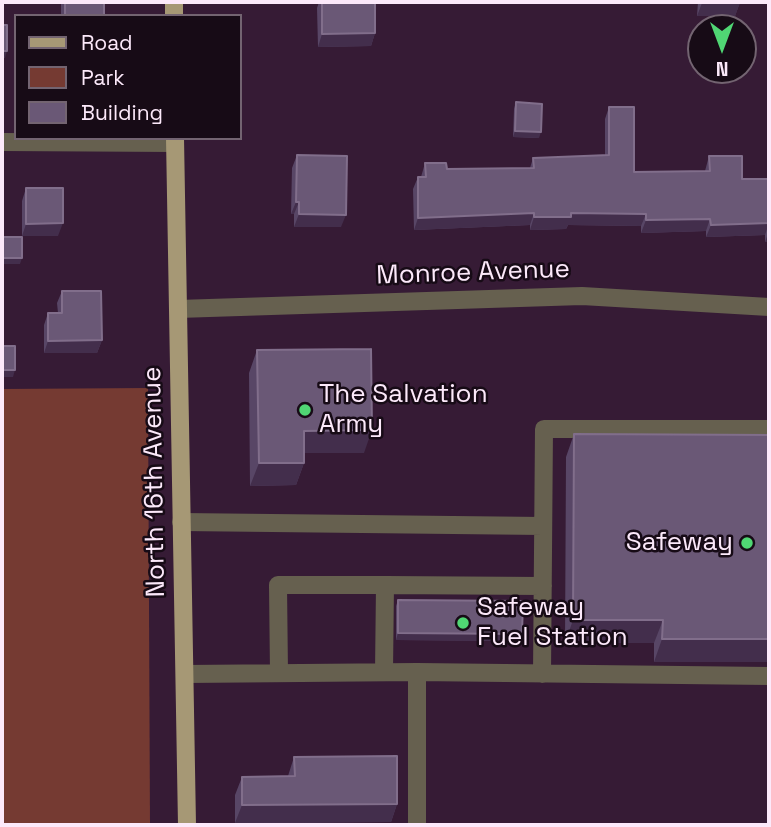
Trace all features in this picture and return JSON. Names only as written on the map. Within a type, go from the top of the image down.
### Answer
[{"type":"main road","name":"North 16th Avenue","points":[[175,141],[187,825]]},
{"type":"street","points":[[2,142],[175,141]]},
{"type":"street","name":"Monroe Avenue","points":[[178,309],[582,296],[769,307]]},
{"type":"street","points":[[542,674],[544,429],[769,429]]},
{"type":"street","points":[[181,522],[543,526]]},
{"type":"street","points":[[279,673],[278,585],[543,586]]},
{"type":"street","points":[[384,672],[385,585]]},
{"type":"street","points":[[185,674],[417,672],[769,676]]},
{"type":"street","points":[[417,672],[417,825]]},
{"type":"green space","points":[[148,388],[150,825],[2,825],[2,389]]},
{"type":"building","points":[[65,2],[104,2],[104,14],[65,14]]},
{"type":"building","points":[[322,2],[375,2],[375,33],[322,34]]},
{"type":"building","points":[[740,2],[740,3],[702,3]]},
{"type":"building","points":[[2,25],[7,25],[7,51],[2,51]]},
{"type":"building","points":[[516,102],[542,104],[541,132],[515,131]]},
{"type":"building","points":[[609,107],[634,107],[634,172],[710,171],[709,156],[742,156],[742,179],[769,179],[769,223],[711,225],[710,219],[646,220],[646,214],[571,213],[571,217],[534,217],[534,213],[418,218],[418,177],[426,177],[425,163],[446,163],[447,169],[534,168],[533,158],[609,155]]},
{"type":"building","points":[[297,155],[347,156],[346,215],[299,214],[299,202],[296,202]]},
{"type":"building","points":[[26,188],[63,188],[63,223],[26,224]]},
{"type":"building","points":[[2,237],[22,237],[22,258],[2,258]]},
{"type":"building","points":[[62,291],[101,291],[102,340],[48,341],[48,313],[62,313]]},
{"type":"building","points":[[2,346],[15,346],[15,370],[2,370]]},
{"type":"building","points":[[371,349],[372,430],[304,431],[304,463],[259,463],[257,350]]},
{"type":"building","points":[[574,434],[769,435],[769,639],[662,639],[663,620],[573,620]]},
{"type":"building","points":[[398,600],[523,601],[522,634],[398,633]]},
{"type":"building","points":[[397,756],[397,804],[242,805],[242,777],[295,776],[294,757]]},
{"type":"place","name":"The Salvation Army","points":[[305,410]]},
{"type":"place","name":"Safeway","points":[[747,543]]},
{"type":"place","name":"Safeway Fuel Station","points":[[463,623]]}]
